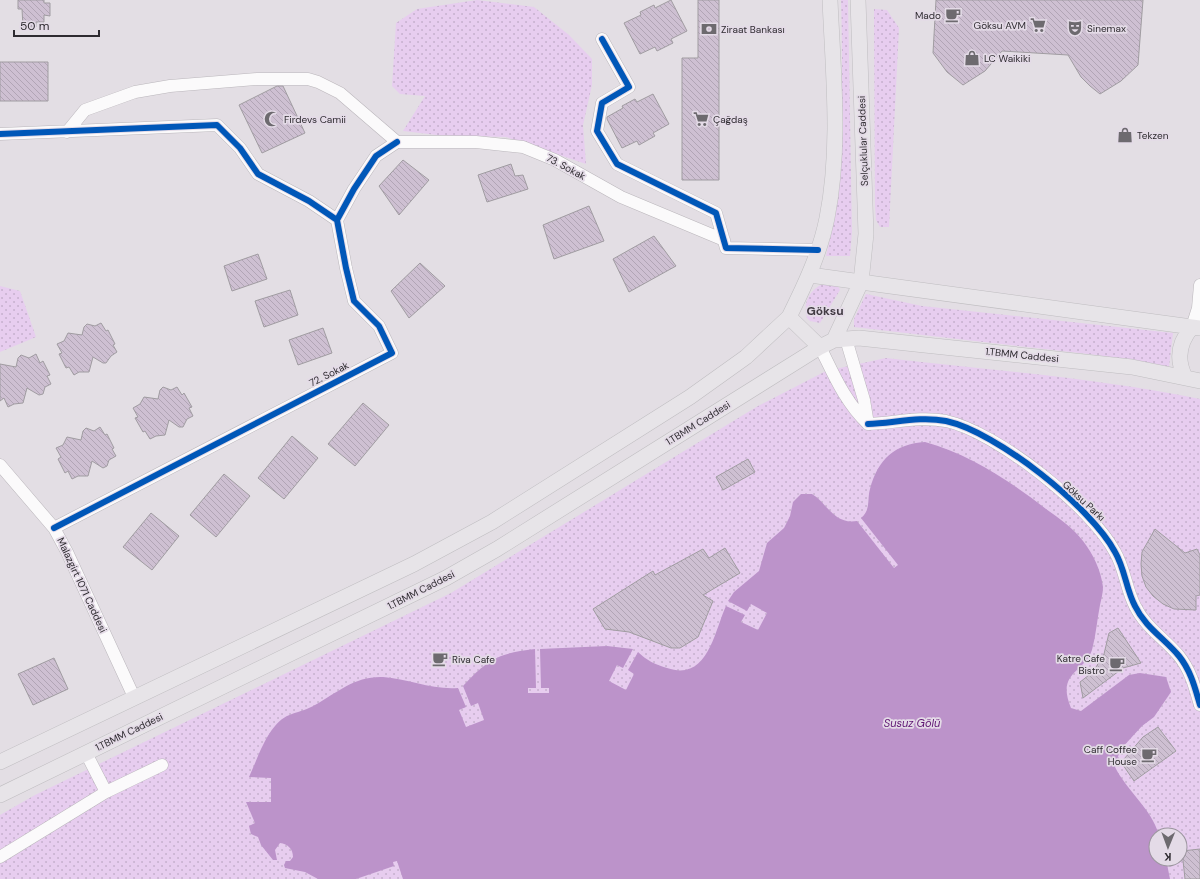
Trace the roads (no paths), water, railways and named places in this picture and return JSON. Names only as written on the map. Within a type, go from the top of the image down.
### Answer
[{"type":"main road","points":[[0,762],[414,564],[492,522],[690,397],[746,357],[789,317],[810,274],[829,207],[833,157],[834,102],[830,0]]},
{"type":"main road","name":"Selçuklular Caddesi","points":[[858,0],[866,234],[862,282]]},
{"type":"main road","points":[[810,274],[1196,328]]},
{"type":"main road","points":[[840,339],[862,282]]},
{"type":"main road","points":[[789,317],[820,347]]},
{"type":"main road","points":[[1185,377],[1180,363],[1180,348],[1183,340],[1196,328]]},
{"type":"main road","name":"1.TBMM Caddesi","points":[[0,795],[446,578],[497,549],[820,347],[840,339],[865,338],[1132,367],[1200,381]]},
{"type":"street","points":[[602,39],[629,87],[602,103],[597,131],[617,164],[716,213],[724,240]]},
{"type":"street","points":[[0,134],[67,132],[217,125],[240,148],[258,174],[309,201],[337,220],[354,189],[376,156],[397,142],[340,93],[318,82],[308,79],[250,80],[170,86],[135,92],[85,110],[67,132]]},
{"type":"street","name":"73. Sokak","points":[[397,142],[476,142],[523,147],[555,160],[621,197],[724,240],[726,248],[818,250]]},
{"type":"street","name":"72. Sokak","points":[[54,528],[392,353],[379,326],[354,302],[337,220]]},
{"type":"street","points":[[1196,328],[1200,285]]},
{"type":"street","points":[[840,339],[864,400],[868,424]]},
{"type":"street","points":[[820,347],[842,393],[856,412],[868,424]]},
{"type":"street","name":"Göksu Parkı","points":[[868,424],[914,419],[953,423],[986,439],[1023,461],[1080,507],[1098,526],[1116,553],[1134,606],[1142,617],[1171,648],[1189,672],[1200,705]]},
{"type":"street","name":"Malazgirt 1071 Caddesi","points":[[0,465],[54,528],[67,552],[134,697]]},
{"type":"street","points":[[86,753],[106,792]]},
{"type":"street","points":[[0,857],[106,792],[162,765]]},
{"type":"water","name":"Susuz Gölü","points":[[925,442],[941,447],[973,461],[1018,488],[1061,520],[1079,536],[1090,551],[1100,574],[1103,592],[1092,650],[1088,658],[1073,674],[1067,687],[1067,696],[1071,708],[1081,711],[1129,675],[1140,673],[1166,677],[1171,692],[1154,717],[1142,726],[1120,750],[1115,767],[1120,776],[1145,808],[1156,827],[1148,827],[1148,867],[1168,867],[1170,879],[403,879],[397,861],[393,862],[394,866],[356,879],[318,879],[305,872],[285,868],[284,865],[286,861],[290,861],[293,857],[291,849],[288,846],[280,843],[275,850],[277,860],[273,860],[261,845],[258,837],[251,834],[249,826],[255,823],[246,802],[271,802],[271,778],[249,777],[264,744],[275,726],[289,715],[309,708],[355,682],[373,677],[383,677],[430,686],[458,688],[466,707],[459,710],[466,727],[484,720],[478,703],[471,706],[463,686],[487,663],[503,655],[535,649],[536,688],[528,688],[528,693],[549,693],[549,688],[541,688],[540,649],[607,646],[633,649],[623,668],[617,665],[609,681],[626,690],[634,674],[628,670],[638,652],[655,664],[681,670],[692,668],[701,661],[713,641],[726,606],[745,615],[741,622],[758,630],[767,613],[751,604],[747,611],[728,601],[734,592],[759,571],[767,543],[784,528],[790,516],[793,502],[801,494],[812,494],[842,520],[857,521],[894,568],[898,565],[861,518],[866,512],[873,478],[883,461],[897,450],[914,443]]},
{"type":"place","name":"Mado","points":[[953,15]]},
{"type":"place","name":"Göksu AVM","points":[[1038,25]]},
{"type":"place","name":"Sinemax","points":[[1075,28]]},
{"type":"place","name":"Ziraat Bankası","points":[[709,29]]},
{"type":"place","name":"LC Waikiki","points":[[972,58]]},
{"type":"place","name":"Firdevs Camii","points":[[272,119]]},
{"type":"place","name":"Çağdaş","points":[[701,119]]},
{"type":"place","name":"Tekzen","points":[[1125,135]]},
{"type":"place","name":"Riva Cafe","points":[[440,659]]},
{"type":"place","name":"Katre Cafe Bistro","points":[[1117,664]]},
{"type":"place","name":"Caff Coffee House","points":[[1149,755]]},
{"type":"district","name":"Göksu","points":[[825,311]]}]
